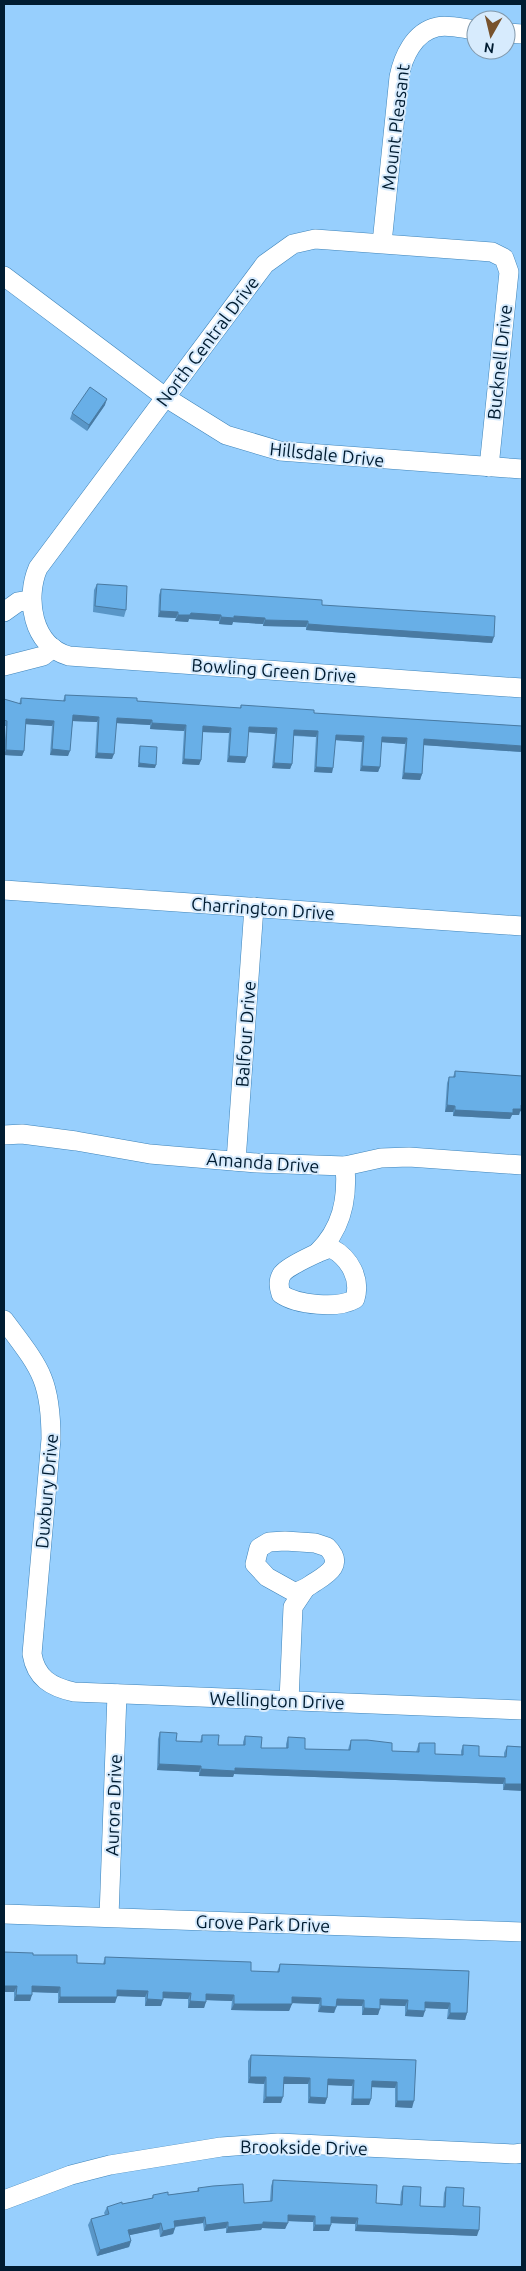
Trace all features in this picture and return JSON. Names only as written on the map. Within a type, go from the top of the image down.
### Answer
[{"type":"street","name":"Mount Pleasant","points":[[382,243],[398,78],[403,56],[422,34],[437,26],[466,29]]},
{"type":"street","name":"North Central Drive","points":[[53,648],[38,627],[31,600],[32,584],[38,568],[265,264],[293,244],[315,239],[492,252],[504,258]]},
{"type":"street","name":"Bucknell Drive","points":[[489,467],[509,272],[504,258]]},
{"type":"street","name":"Hillsdale Drive","points":[[4,276],[165,397],[226,435],[280,451],[522,469]]},
{"type":"street","points":[[4,612],[18,602],[31,600]]},
{"type":"street","points":[[4,666],[43,656],[53,648]]},
{"type":"street","name":"Bowling Green Drive","points":[[53,648],[69,656],[522,688]]},
{"type":"street","name":"Charrington Drive","points":[[4,890],[522,926]]},
{"type":"street","name":"Balfour Drive","points":[[236,1161],[254,907]]},
{"type":"street","name":"Amanda Drive","points":[[4,1135],[22,1134],[150,1154],[236,1161],[345,1166],[381,1158],[409,1157],[522,1165]]},
{"type":"street","points":[[317,1253],[334,1234],[347,1187],[345,1166]]},
{"type":"street","points":[[334,1234],[357,1278],[358,1285],[355,1299],[347,1304],[309,1304],[290,1300],[281,1294],[279,1287],[282,1275],[317,1253],[331,1248],[345,1258]]},
{"type":"street","name":"Duxbury Drive","points":[[4,1320],[43,1375],[51,1408],[51,1439],[32,1642],[33,1664],[38,1674]]},
{"type":"street","points":[[269,1542],[302,1542],[328,1546],[334,1558],[334,1566],[331,1573],[305,1589],[294,1592],[281,1586],[260,1572],[255,1564],[257,1553],[263,1545],[269,1542]]},
{"type":"street","points":[[281,1586],[293,1607]]},
{"type":"street","points":[[289,1701],[293,1607],[305,1589]]},
{"type":"street","name":"Wellington Drive","points":[[38,1674],[46,1682],[58,1688],[74,1692],[522,1710]]},
{"type":"street","name":"Aurora Drive","points":[[109,1917],[117,1694]]},
{"type":"street","name":"Grove Park Drive","points":[[4,1914],[522,1932]]},
{"type":"street","name":"Brookside Drive","points":[[4,2200],[71,2175],[110,2165],[221,2147],[278,2143],[522,2153]]},
{"type":"building","points":[[90,387],[107,399],[89,425],[72,413]]},
{"type":"building","points":[[97,584],[127,586],[126,610],[95,606]]},
{"type":"building","points":[[161,589],[322,600],[322,605],[495,616],[494,637],[308,624],[308,621],[265,620],[265,618],[234,616],[234,618],[191,613],[190,615],[178,615],[178,612],[160,611]]},
{"type":"building","points":[[65,695],[137,698],[137,701],[241,708],[241,705],[314,710],[314,713],[522,726],[522,746],[424,739],[422,774],[404,773],[407,738],[382,737],[380,767],[362,766],[364,736],[336,735],[333,768],[316,767],[318,731],[294,730],[292,764],[274,763],[277,728],[249,727],[247,757],[229,756],[231,728],[203,726],[201,760],[184,759],[186,725],[152,723],[152,720],[117,718],[114,754],[97,753],[99,717],[73,715],[70,751],[52,749],[54,721],[26,719],[24,751],[6,750],[7,721],[4,720],[4,699],[21,704],[21,698],[65,701]]},
{"type":"building","points":[[140,746],[157,747],[156,765],[139,763]]},
{"type":"building","points":[[455,1071],[522,1076],[521,1109],[513,1109],[513,1113],[455,1110],[455,1106],[447,1105],[449,1077],[455,1077]]},
{"type":"building","points":[[160,1732],[177,1733],[176,1741],[202,1742],[202,1735],[219,1735],[218,1745],[245,1745],[245,1736],[262,1737],[261,1748],[288,1748],[288,1737],[305,1738],[305,1749],[350,1750],[351,1740],[367,1740],[392,1743],[392,1751],[419,1752],[419,1743],[435,1743],[435,1754],[463,1755],[463,1745],[479,1746],[479,1756],[506,1757],[507,1746],[522,1747],[522,1784],[505,1784],[505,1778],[235,1768],[235,1771],[201,1769],[201,1766],[159,1764]]},
{"type":"building","points":[[4,1952],[33,1953],[33,1955],[77,1955],[77,1963],[105,1964],[105,1957],[251,1962],[251,1971],[279,1972],[280,1964],[469,1971],[467,2013],[450,2013],[450,2003],[425,2002],[425,2011],[407,2010],[408,2000],[380,1999],[380,2009],[364,2008],[364,2000],[337,1999],[336,2007],[321,2006],[321,1998],[292,1997],[292,2004],[234,2004],[234,1995],[206,1994],[206,2002],[190,2001],[191,1993],[163,1992],[163,2000],[147,1999],[148,1991],[117,1990],[117,1997],[60,1997],[60,1987],[32,1986],[32,1995],[16,1995],[17,1986],[4,1986]]},
{"type":"building","points":[[251,2055],[416,2060],[414,2101],[397,2101],[397,2082],[372,2081],[371,2099],[353,2099],[354,2080],[328,2079],[327,2098],[310,2097],[310,2078],[284,2077],[283,2097],[266,2097],[266,2077],[250,2077]]},
{"type":"building","points":[[273,2180],[377,2185],[376,2203],[402,2205],[403,2186],[421,2187],[420,2206],[445,2207],[446,2187],[464,2188],[463,2206],[480,2207],[479,2230],[357,2225],[358,2218],[331,2217],[331,2225],[315,2225],[315,2216],[288,2215],[288,2223],[263,2222],[263,2224],[228,2227],[228,2222],[206,2225],[205,2217],[174,2221],[175,2228],[163,2231],[161,2223],[128,2230],[131,2241],[100,2250],[91,2219],[109,2214],[107,2207],[122,2202],[122,2204],[153,2198],[153,2195],[168,2192],[168,2195],[199,2191],[198,2188],[243,2184],[244,2203],[272,2201]]}]
